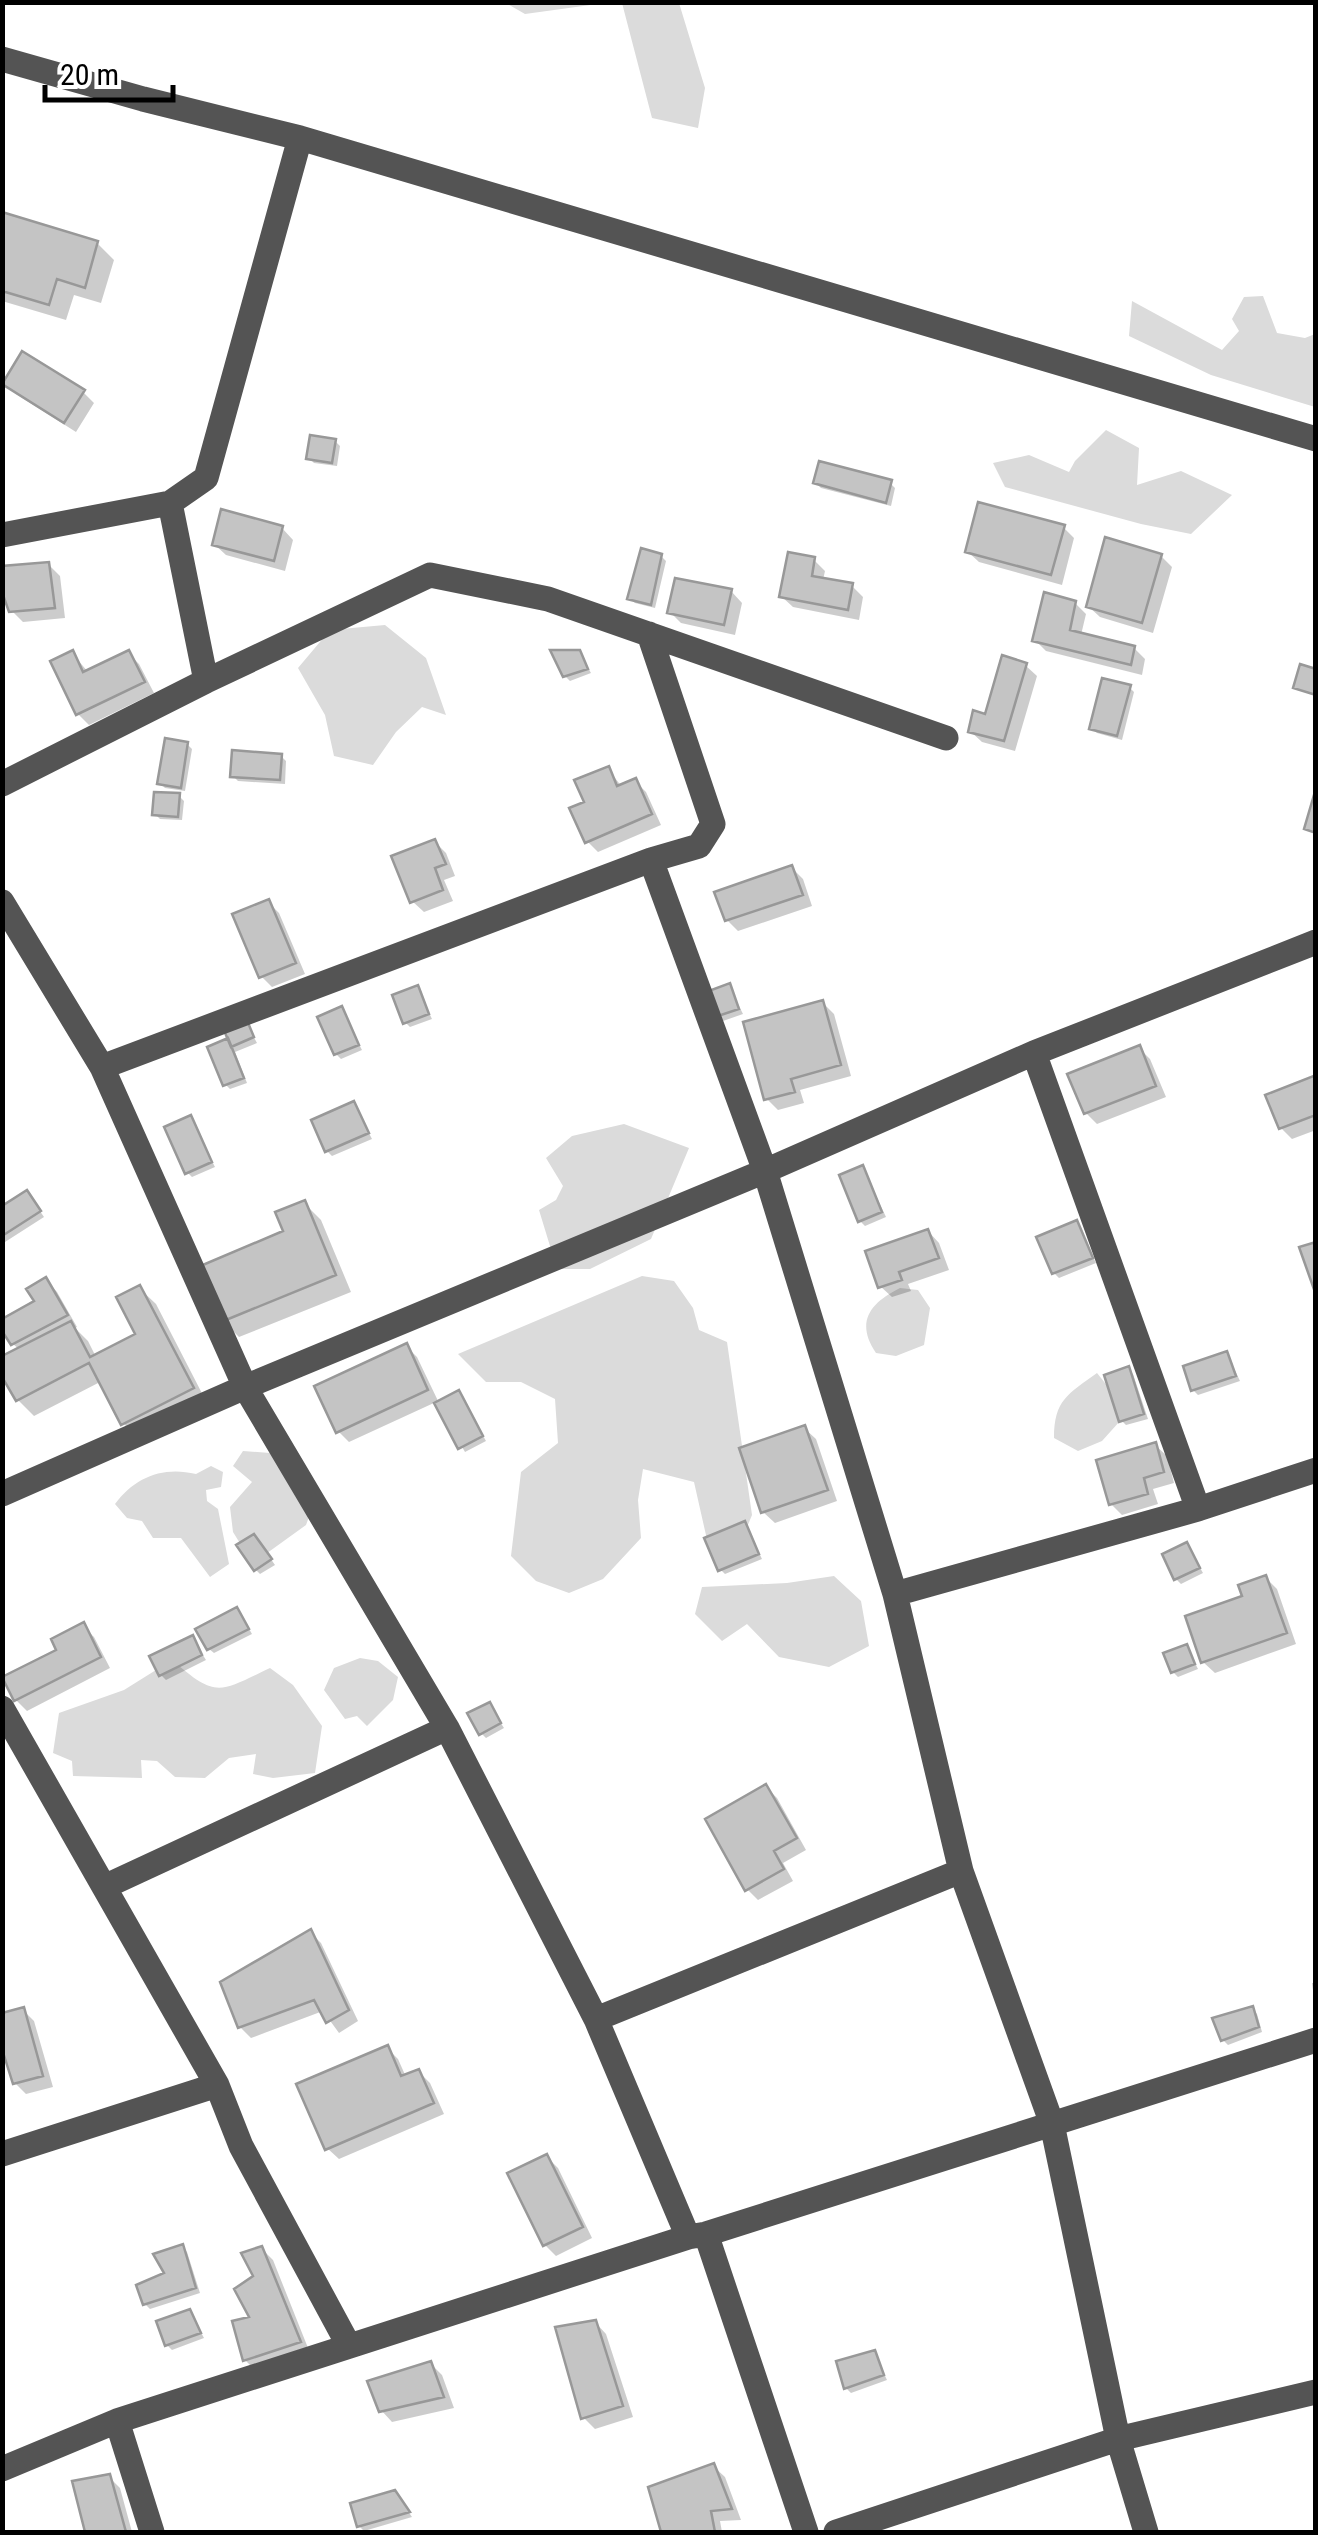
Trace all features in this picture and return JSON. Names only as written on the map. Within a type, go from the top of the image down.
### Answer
[{"type":"street","points":[[2,58],[300,138],[1316,439]]},
{"type":"street","points":[[2,536],[170,503],[206,478],[300,138]]},
{"type":"street","points":[[170,503],[206,681]]},
{"type":"street","points":[[2,784],[206,681],[430,575],[548,599],[946,738]]},
{"type":"street","points":[[102,1066],[651,860],[700,846],[714,824],[649,634]]},
{"type":"street","points":[[651,860],[765,1171],[896,1594],[961,1871],[1052,2124],[1118,2439],[1146,2532]]},
{"type":"street","points":[[2,902],[102,1066],[245,1387],[447,1728],[596,2019],[697,2235],[806,2532]]},
{"type":"street","points":[[2,1494],[245,1387],[765,1171],[1034,1052],[1316,942]]},
{"type":"street","points":[[1034,1052],[1198,1508]]},
{"type":"street","points":[[896,1594],[1198,1508],[1316,1470]]},
{"type":"street","points":[[2,1708],[217,2085],[241,2146],[349,2346]]},
{"type":"street","points":[[104,1887],[447,1728]]},
{"type":"street","points":[[596,2019],[961,1871]]},
{"type":"street","points":[[2,2468],[117,2422],[349,2346],[1316,2040]]},
{"type":"street","points":[[2,2154],[217,2085]]},
{"type":"street","points":[[836,2532],[1118,2439],[1316,2392]]},
{"type":"street","points":[[117,2422],[152,2532]]},
{"type":"shaded area","points":[[506,3],[605,3],[525,14]]},
{"type":"shaded area","points":[[622,3],[679,3],[705,88],[698,128],[652,118]]},
{"type":"shaded area","points":[[1263,296],[1277,333],[1305,338],[1315,334],[1315,407],[1211,375],[1129,336],[1132,301],[1222,350],[1239,331],[1232,319],[1244,297]]},
{"type":"shaded area","points":[[1106,430],[1139,448],[1137,485],[1181,471],[1232,495],[1191,534],[1005,487],[993,463],[1029,455],[1069,472]]},
{"type":"shaded area","points":[[385,625],[426,658],[446,715],[422,707],[396,732],[373,765],[334,756],[325,715],[298,668],[330,630]]},
{"type":"shaded area","points":[[624,1124],[689,1148],[651,1239],[590,1269],[557,1269],[539,1210],[556,1200],[563,1186],[546,1158],[572,1136]]},
{"type":"shaded area","points":[[642,1276],[674,1281],[693,1308],[699,1330],[727,1342],[752,1515],[740,1544],[708,1544],[694,1482],[643,1469],[638,1500],[641,1538],[603,1579],[569,1593],[536,1581],[511,1556],[521,1472],[558,1443],[555,1399],[521,1382],[486,1382],[458,1354]]},
{"type":"shaded area","points":[[900,1288],[918,1290],[930,1308],[924,1345],[896,1356],[876,1353],[867,1332],[869,1314],[881,1300]]},
{"type":"shaded area","points":[[1097,1373],[1113,1393],[1120,1421],[1102,1441],[1078,1451],[1054,1438],[1057,1415],[1065,1399]]},
{"type":"shaded area","points":[[243,1451],[283,1454],[314,1503],[306,1525],[263,1556],[246,1553],[233,1532],[230,1507],[252,1482],[233,1466]]},
{"type":"shaded area","points":[[211,1466],[223,1472],[221,1487],[206,1490],[207,1501],[218,1509],[229,1564],[210,1577],[181,1538],[153,1538],[142,1521],[127,1518],[115,1504],[131,1487],[151,1476],[172,1472],[196,1474]]},
{"type":"shaded area","points":[[834,1576],[861,1601],[869,1646],[829,1667],[779,1657],[747,1624],[722,1641],[695,1614],[702,1587],[787,1583]]},
{"type":"shaded area","points":[[360,1658],[378,1661],[398,1677],[393,1700],[367,1726],[357,1716],[345,1719],[324,1690],[334,1668]]},
{"type":"shaded area","points":[[172,1660],[209,1686],[228,1686],[270,1668],[293,1685],[322,1726],[315,1773],[273,1778],[253,1774],[256,1754],[229,1758],[205,1778],[175,1777],[157,1761],[141,1760],[142,1778],[73,1776],[72,1761],[53,1753],[59,1713],[124,1690]]},
{"type":"building","points":[[2,212],[98,241],[85,288],[57,279],[49,305],[2,291]]},
{"type":"building","points":[[22,351],[85,390],[64,423],[2,384]]},
{"type":"building","points":[[310,435],[336,439],[332,463],[306,459]]},
{"type":"building","points":[[819,461],[892,480],[886,503],[813,483]]},
{"type":"building","points":[[978,502],[1065,525],[1051,575],[965,552]]},
{"type":"building","points":[[221,509],[283,526],[274,561],[212,545]]},
{"type":"building","points":[[1105,537],[1162,554],[1142,623],[1086,607]]},
{"type":"building","points":[[641,548],[662,554],[651,605],[627,599]]},
{"type":"building","points":[[788,552],[815,557],[812,576],[853,583],[848,610],[779,597]]},
{"type":"building","points":[[49,562],[55,608],[9,612],[2,592],[2,566]]},
{"type":"building","points":[[675,578],[732,589],[724,625],[667,613]]},
{"type":"building","points":[[1044,592],[1076,601],[1070,630],[1135,646],[1131,665],[1032,641]]},
{"type":"building","points":[[73,650],[83,672],[129,650],[145,682],[76,715],[50,661]]},
{"type":"building","points":[[550,650],[580,650],[588,669],[563,677]]},
{"type":"building","points":[[1002,655],[1027,663],[1004,741],[968,732],[973,710],[985,714]]},
{"type":"building","points":[[1300,664],[1316,669],[1316,695],[1293,688]]},
{"type":"building","points":[[1102,678],[1131,685],[1117,736],[1089,729]]},
{"type":"building","points":[[165,738],[188,742],[181,788],[157,784]]},
{"type":"building","points":[[232,750],[282,754],[280,780],[230,777]]},
{"type":"building","points":[[609,766],[617,786],[636,778],[652,814],[585,843],[569,808],[584,802],[574,780]]},
{"type":"building","points":[[1316,788],[1316,833],[1304,829]]},
{"type":"building","points":[[154,792],[180,793],[178,817],[152,815]]},
{"type":"building","points":[[435,839],[446,864],[435,868],[443,890],[410,903],[391,856]]},
{"type":"building","points":[[792,865],[803,895],[725,921],[714,892]]},
{"type":"building","points":[[269,899],[296,963],[259,978],[232,914]]},
{"type":"building","points":[[730,983],[739,1009],[715,1017],[706,992]]},
{"type":"building","points":[[418,985],[429,1014],[403,1024],[392,995]]},
{"type":"building","points":[[823,1000],[841,1065],[791,1079],[795,1092],[764,1100],[743,1022]]},
{"type":"building","points":[[342,1006],[359,1045],[334,1055],[317,1017]]},
{"type":"building","points":[[246,1018],[254,1037],[231,1047],[223,1028]]},
{"type":"building","points":[[228,1038],[244,1078],[223,1086],[207,1047]]},
{"type":"building","points":[[1140,1045],[1156,1086],[1084,1114],[1067,1074]]},
{"type":"building","points":[[1316,1075],[1316,1115],[1279,1129],[1265,1095]]},
{"type":"building","points":[[354,1101],[369,1133],[325,1152],[311,1120]]},
{"type":"building","points":[[191,1115],[212,1162],[185,1174],[164,1127]]},
{"type":"building","points":[[863,1165],[882,1212],[858,1222],[839,1175]]},
{"type":"building","points":[[27,1190],[41,1211],[2,1236],[2,1206]]},
{"type":"building","points":[[305,1200],[336,1275],[221,1322],[198,1267],[283,1231],[275,1212]]},
{"type":"building","points":[[1077,1220],[1093,1258],[1052,1274],[1036,1237]]},
{"type":"building","points":[[928,1229],[939,1258],[899,1272],[902,1280],[878,1288],[865,1251]]},
{"type":"building","points":[[1316,1242],[1316,1295],[1299,1247]]},
{"type":"building","points":[[46,1277],[68,1315],[11,1345],[2,1331],[2,1319],[34,1301],[26,1289]]},
{"type":"building","points":[[140,1285],[194,1388],[121,1425],[89,1363],[16,1401],[2,1377],[2,1356],[71,1321],[90,1357],[135,1334],[116,1297]]},
{"type":"building","points":[[407,1343],[428,1390],[336,1433],[314,1386]]},
{"type":"building","points":[[1227,1351],[1236,1376],[1191,1391],[1183,1366]]},
{"type":"building","points":[[1129,1366],[1144,1414],[1119,1422],[1104,1375]]},
{"type":"building","points":[[459,1390],[483,1436],[458,1449],[434,1403]]},
{"type":"building","points":[[805,1425],[828,1490],[761,1513],[739,1448]]},
{"type":"building","points":[[1156,1442],[1164,1472],[1144,1478],[1148,1494],[1109,1505],[1096,1460]]},
{"type":"building","points":[[745,1521],[759,1554],[718,1571],[704,1538]]},
{"type":"building","points":[[254,1534],[272,1559],[254,1571],[236,1545]]},
{"type":"building","points":[[1187,1542],[1200,1568],[1174,1580],[1162,1554]]},
{"type":"building","points":[[1266,1575],[1287,1633],[1201,1663],[1185,1616],[1242,1596],[1238,1585]]},
{"type":"building","points":[[237,1607],[249,1629],[207,1650],[195,1629]]},
{"type":"building","points":[[84,1622],[101,1657],[14,1701],[2,1677],[56,1650],[51,1639]]},
{"type":"building","points":[[193,1635],[202,1655],[159,1676],[149,1656]]},
{"type":"building","points":[[1187,1644],[1195,1664],[1171,1673],[1163,1653]]},
{"type":"building","points":[[490,1702],[501,1723],[479,1735],[467,1713]]},
{"type":"building","points":[[766,1784],[797,1838],[774,1851],[784,1869],[745,1891],[705,1819]]},
{"type":"building","points":[[311,1929],[349,2010],[326,2023],[314,2000],[238,2028],[220,1982]]},
{"type":"building","points":[[1253,2006],[1259,2027],[1221,2041],[1212,2018]]},
{"type":"building","points":[[24,2007],[43,2076],[13,2084],[2,2049],[2,2013]]},
{"type":"building","points":[[388,2045],[401,2076],[419,2069],[434,2103],[325,2150],[296,2084]]},
{"type":"building","points":[[547,2154],[583,2227],[543,2246],[507,2173]]},
{"type":"building","points":[[183,2244],[196,2288],[143,2305],[136,2285],[164,2273],[153,2254]]},
{"type":"building","points":[[262,2246],[301,2342],[243,2361],[232,2321],[249,2317],[234,2289],[253,2276],[241,2253]]},
{"type":"building","points":[[190,2309],[201,2333],[165,2346],[156,2321]]},
{"type":"building","points":[[596,2320],[623,2406],[581,2419],[555,2327]]},
{"type":"building","points":[[875,2350],[884,2375],[844,2389],[836,2361]]},
{"type":"building","points":[[431,2361],[444,2397],[379,2412],[367,2381]]},
{"type":"building","points":[[714,2463],[732,2509],[711,2511],[715,2532],[661,2532],[648,2487]]},
{"type":"building","points":[[110,2474],[126,2532],[85,2532],[72,2481]]},
{"type":"building","points":[[395,2490],[410,2512],[357,2527],[350,2503]]}]
